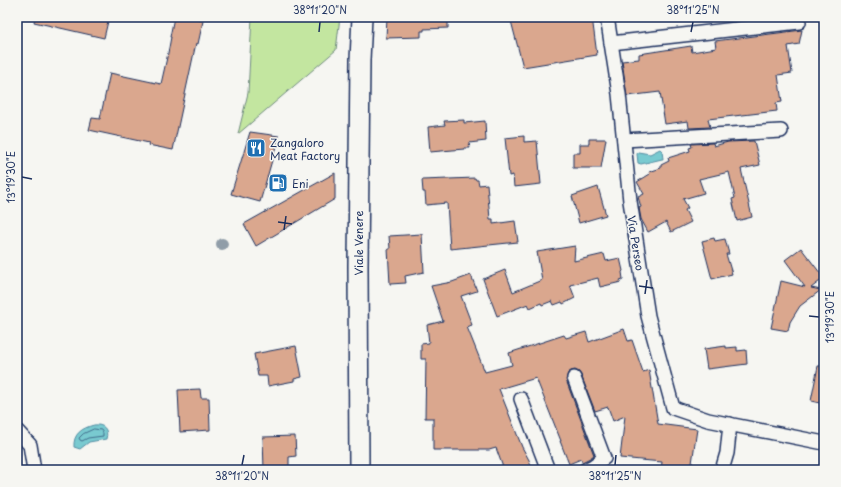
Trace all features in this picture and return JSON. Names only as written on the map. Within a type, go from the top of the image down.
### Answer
[{"type":"street","name":"Viale Venere","points":[[359,470],[358,258],[360,60],[362,17]]},
{"type":"street","name":"Via Perseo","points":[[607,17],[612,43],[630,201],[648,316],[673,408],[708,420],[824,443]]},
{"type":"street","points":[[612,43],[799,22]]},
{"type":"street","points":[[624,140],[781,131]]},
{"type":"street","points":[[574,378],[604,458],[585,470]]},
{"type":"street","points":[[521,398],[548,470]]},
{"type":"street","points":[[722,470],[727,453],[730,424]]},
{"type":"street","points":[[17,431],[30,445],[34,470]]},
{"type":"green space","points":[[252,17],[340,17],[336,50],[238,134],[248,93]]},
{"type":"water","points":[[660,149],[662,151],[663,159],[641,164],[638,163],[638,152],[650,154]]},
{"type":"water","points":[[94,425],[103,426],[107,432],[106,439],[89,442],[80,449],[74,447],[75,438],[79,432]]},
{"type":"building","points":[[35,17],[109,17],[104,38],[34,22]]},
{"type":"building","points":[[174,17],[200,17],[199,20],[203,21],[198,44],[196,43],[173,150],[148,145],[149,143],[89,130],[92,118],[100,119],[110,73],[161,84]]},
{"type":"building","points":[[387,17],[448,17],[448,28],[424,29],[424,31],[421,31],[421,37],[386,38]]},
{"type":"building","points":[[510,17],[592,17],[597,55],[523,67]]},
{"type":"building","points":[[802,30],[799,44],[788,46],[792,73],[778,75],[782,102],[776,103],[777,111],[708,119],[710,127],[689,128],[688,121],[665,124],[660,92],[627,96],[622,61],[639,59],[639,54],[691,46],[692,52],[716,48],[715,41]]},
{"type":"building","points":[[464,120],[464,123],[485,121],[486,141],[469,143],[470,148],[430,152],[428,127],[445,125],[444,121]]},
{"type":"building","points":[[250,132],[279,136],[260,202],[231,194]]},
{"type":"building","points":[[524,136],[524,142],[537,141],[541,184],[514,187],[513,175],[509,176],[505,138]]},
{"type":"building","points":[[589,139],[606,139],[601,168],[573,168],[573,153],[580,153],[580,144],[589,144]]},
{"type":"building","points":[[754,141],[760,165],[741,169],[752,217],[737,221],[732,199],[735,198],[729,172],[699,179],[704,193],[683,199],[688,208],[685,210],[691,222],[671,232],[666,222],[648,232],[641,219],[639,208],[641,207],[638,197],[644,194],[637,182],[650,174],[649,172],[661,168],[661,165],[669,161],[668,158],[690,151],[689,148],[692,147],[691,144],[713,143],[714,146],[728,142]]},
{"type":"building","points":[[335,173],[335,199],[256,246],[244,224]]},
{"type":"building","points":[[475,178],[478,180],[479,185],[487,184],[490,219],[493,219],[493,224],[515,221],[518,242],[450,249],[447,203],[426,205],[422,180]]},
{"type":"building","points":[[598,187],[606,215],[579,223],[572,196]]},
{"type":"building","points":[[422,234],[424,272],[405,276],[406,283],[390,284],[388,249],[390,249],[389,236]]},
{"type":"building","points":[[714,238],[715,241],[725,239],[729,254],[726,254],[732,274],[712,279],[702,241]]},
{"type":"building","points":[[575,246],[574,261],[604,254],[606,261],[620,258],[623,271],[623,279],[620,280],[621,282],[600,287],[598,278],[570,285],[575,298],[563,304],[562,302],[554,305],[552,301],[542,305],[541,303],[530,308],[528,304],[497,316],[483,279],[505,270],[513,292],[542,280],[537,252]]},
{"type":"building","points":[[801,248],[824,278],[811,288],[821,290],[800,306],[790,322],[788,331],[771,328],[781,281],[805,287],[785,260]]},
{"type":"building","points":[[471,275],[477,291],[461,296],[472,325],[467,327],[485,372],[512,365],[509,353],[564,335],[566,338],[586,332],[589,342],[624,329],[628,341],[632,340],[643,372],[649,370],[658,424],[697,429],[691,470],[661,470],[662,462],[620,458],[625,416],[613,421],[608,407],[595,411],[581,375],[575,370],[568,373],[566,380],[594,455],[590,458],[582,462],[581,459],[569,464],[536,378],[499,389],[522,447],[533,470],[504,470],[496,448],[489,450],[433,450],[433,418],[425,418],[426,359],[421,359],[421,344],[429,343],[427,325],[443,321],[431,286],[452,282]]},
{"type":"building","points":[[296,346],[302,377],[294,379],[294,381],[268,386],[267,376],[258,376],[254,354]]},
{"type":"building","points":[[726,346],[726,348],[737,347],[737,351],[746,350],[747,364],[707,369],[704,349]]},
{"type":"building","points":[[818,366],[824,366],[824,404],[811,401]]},
{"type":"building","points":[[200,389],[201,398],[209,398],[210,430],[180,432],[178,390]]},
{"type":"building","points":[[295,436],[296,456],[289,457],[289,470],[264,470],[263,437]]},
{"type":"place","name":"Zangaloro Meat Factory","points":[[256,148]]},
{"type":"place","name":"Eni","points":[[278,183]]}]
